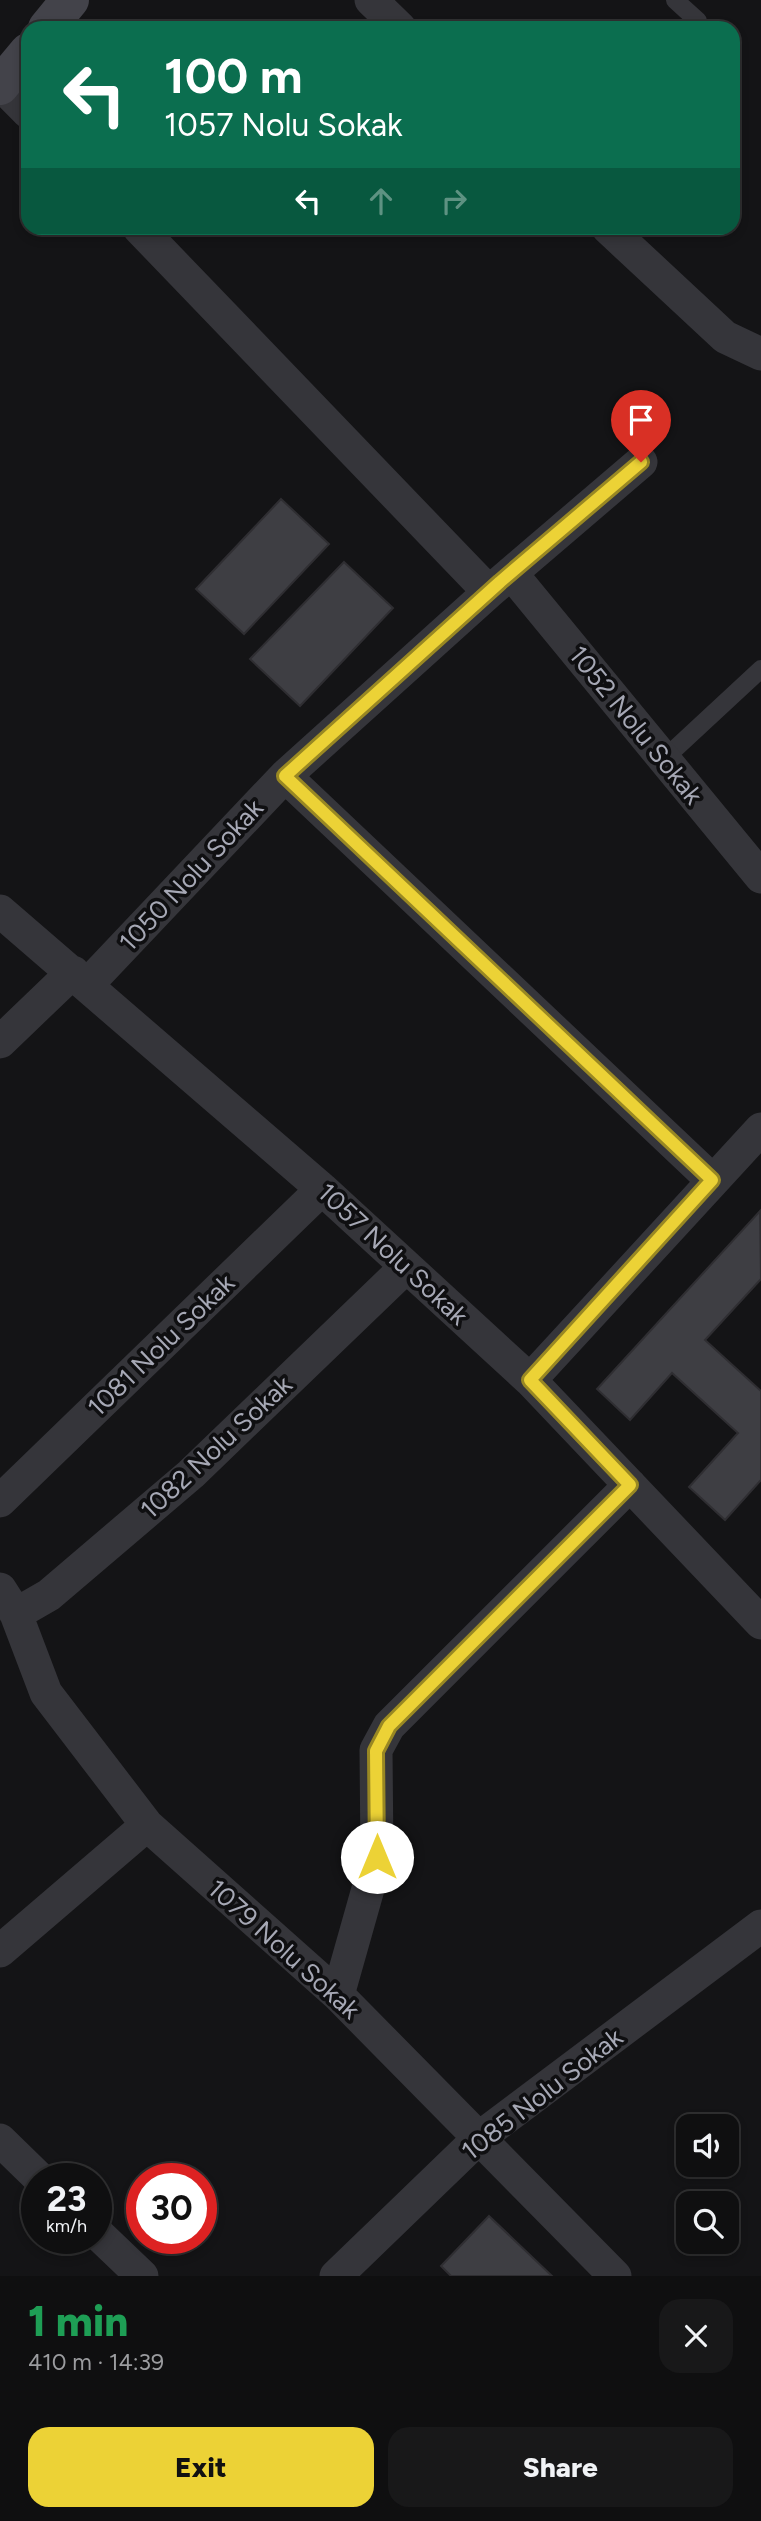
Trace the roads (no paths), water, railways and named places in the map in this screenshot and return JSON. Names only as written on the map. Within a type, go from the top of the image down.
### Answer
[{"type":"street","points":[[53,21],[70,0]]},
{"type":"street","points":[[371,0],[393,21]]},
{"type":"street","points":[[21,60],[0,85],[21,106]]},
{"type":"street","name":"1052 Nolu Sokak","points":[[146,235],[500,582],[664,759],[761,877]]},
{"type":"street","points":[[616,235],[725,337],[761,354]]},
{"type":"street","name":"1050 Nolu Sokak","points":[[0,1042],[81,978],[285,776],[500,582],[641,462]]},
{"type":"street","points":[[285,776],[712,1180]]},
{"type":"street","name":"1057 Nolu Sokak","points":[[0,911],[81,978],[322,1189],[530,1380],[761,1623]]},
{"type":"street","points":[[530,1380],[761,1129]]},
{"type":"street","name":"1081 Nolu Sokak","points":[[0,1501],[322,1189]]},
{"type":"street","name":"1082 Nolu Sokak","points":[[8,1601],[49,1595],[191,1474],[406,1267]]},
{"type":"street","points":[[338,1995],[377,1857],[376,1751],[389,1726],[630,1485]]},
{"type":"street","name":"1079 Nolu Sokak","points":[[8,1601],[46,1692],[147,1825],[338,1995],[615,2276]]},
{"type":"street","points":[[0,1951],[147,1825]]},
{"type":"street","name":"1085 Nolu Sokak","points":[[336,2276],[479,2138],[761,1926]]},
{"type":"street","points":[[0,2140],[24,2163]]},
{"type":"street","points":[[112,2247],[142,2276]]},
{"type":"lane","points":[[675,0],[698,21]]},
{"type":"lane","points":[[664,759],[761,669]]}]
